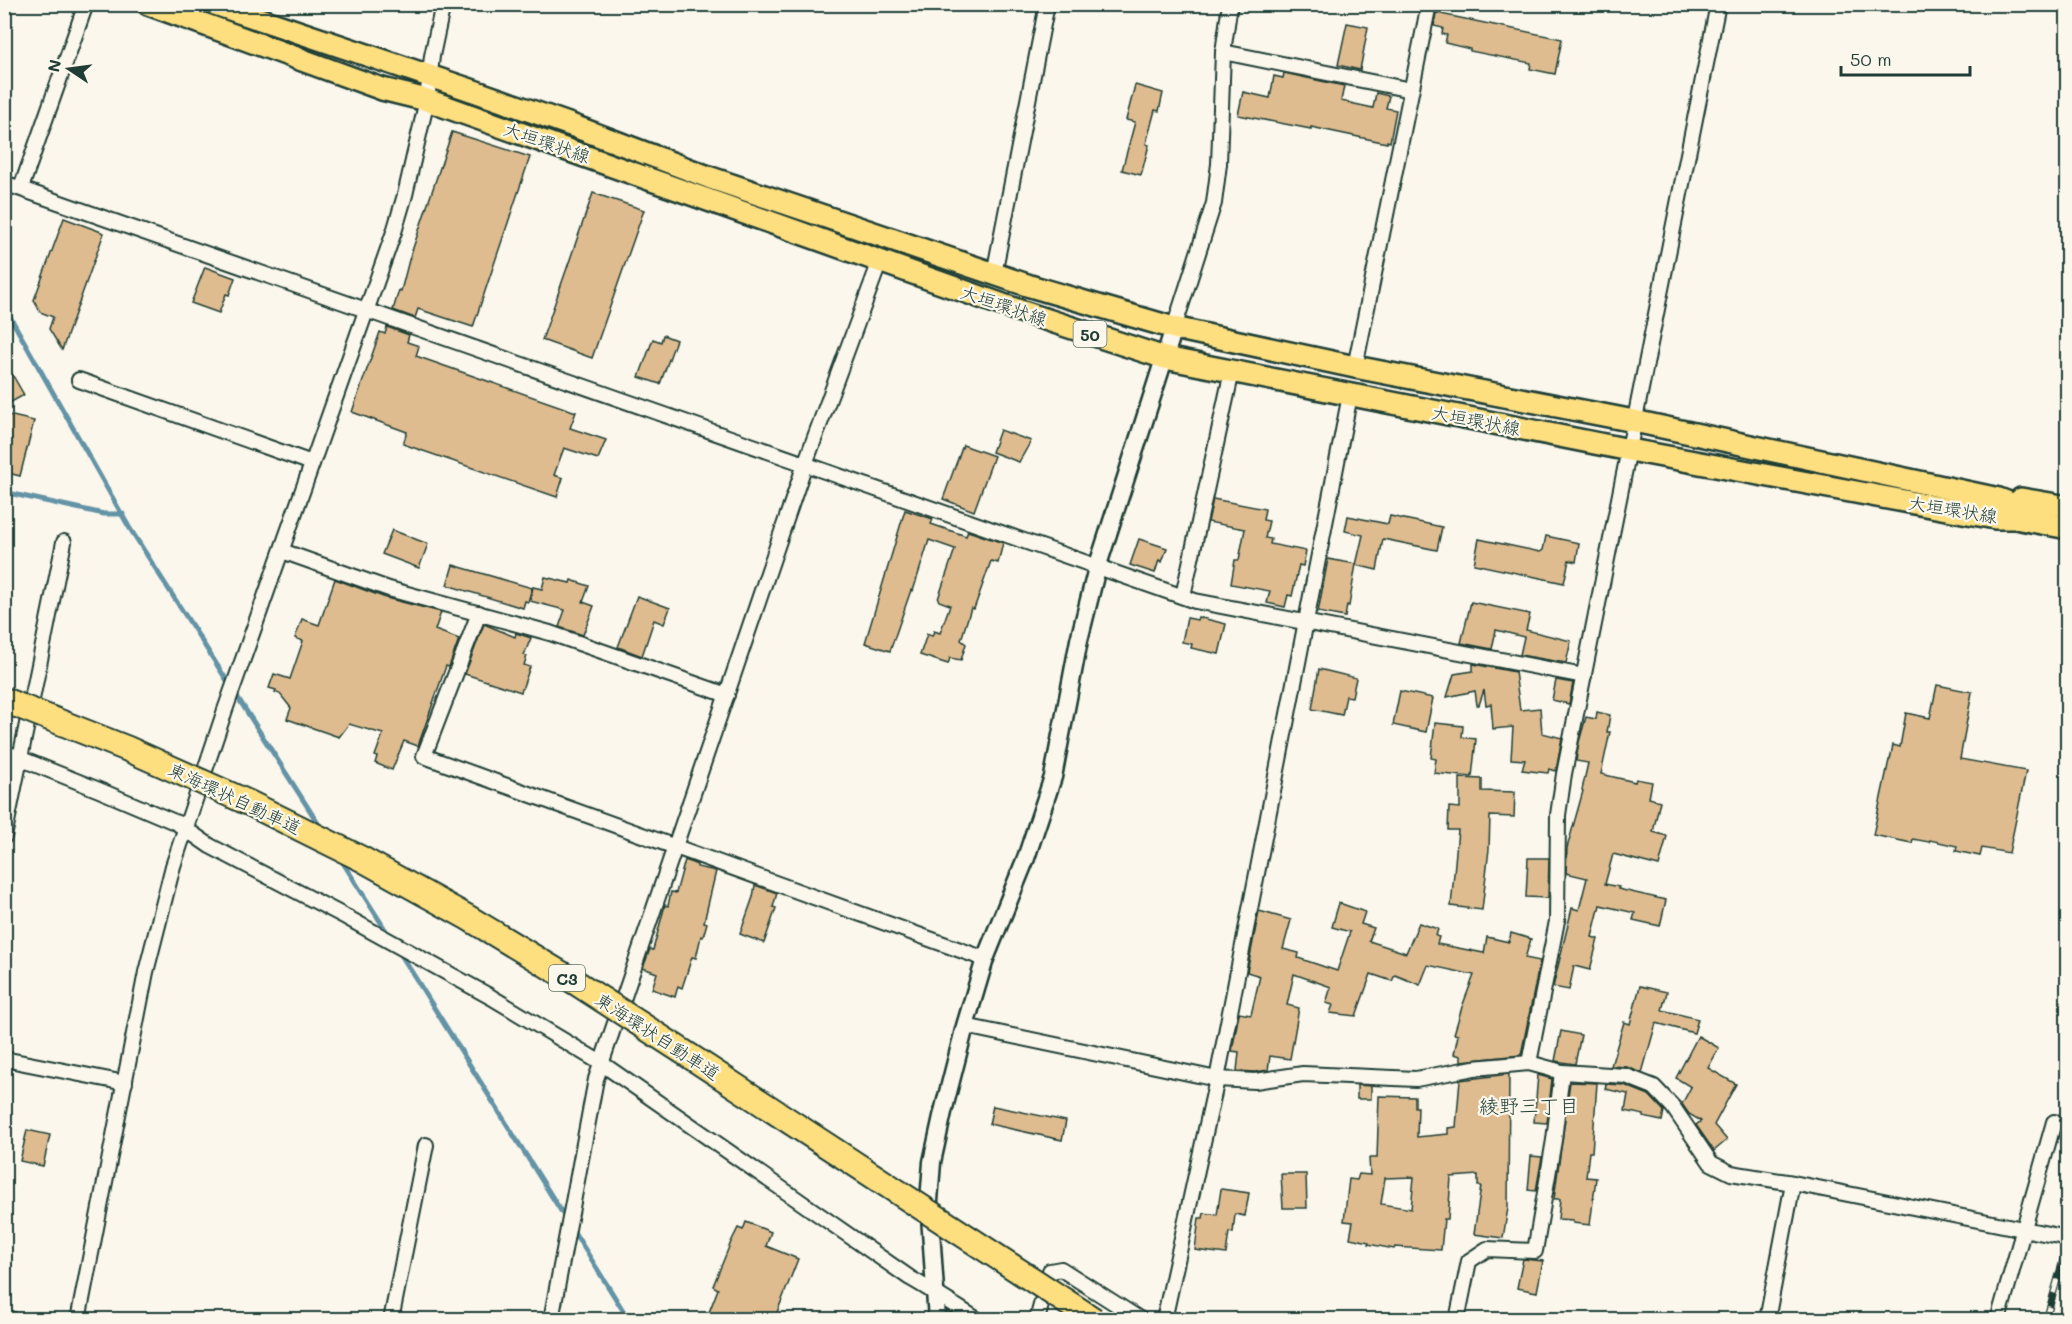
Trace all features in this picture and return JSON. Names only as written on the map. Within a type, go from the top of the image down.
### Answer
[{"type":"highway","name":"東海環状自動車道","points":[[4,700],[128,749],[249,803],[363,859],[467,917],[635,1021],[1094,1320]]},
{"type":"main road","name":"大垣環状線","points":[[148,4],[382,89],[427,100],[1020,311],[1165,358],[1630,450],[1997,509],[2017,507],[2067,517]]},
{"type":"main road","name":"大垣環状線","points":[[215,4],[571,125],[711,178],[994,274],[1174,328],[1355,367],[1634,421],[1997,509],[2015,518],[2067,528]]},
{"type":"main road","points":[[2067,507],[2018,498],[1997,509],[2013,528],[2067,540]]},
{"type":"street","points":[[21,188],[86,4]]},
{"type":"street","points":[[78,1320],[146,972],[172,866],[405,195],[427,100],[443,4]]},
{"type":"street","points":[[994,274],[1047,4]]},
{"type":"street","points":[[937,1320],[937,1293],[929,1201],[932,1162],[965,1026],[985,959],[1026,858],[1053,777],[1079,640],[1097,568],[1214,203],[1223,52],[1230,4]]},
{"type":"street","points":[[1355,367],[1429,4]]},
{"type":"street","points":[[1529,1063],[1557,921],[1558,815],[1564,774],[1718,4]]},
{"type":"street","points":[[1223,52],[1412,90]]},
{"type":"street","points":[[4,183],[1195,601],[1584,676]]},
{"type":"street","points":[[551,1320],[596,1079],[805,464],[880,261]]},
{"type":"street","points":[[1183,596],[1232,371]]},
{"type":"street","points":[[79,380],[312,464]]},
{"type":"street","points":[[1164,1320],[1217,1079],[1350,395]]},
{"type":"street","points":[[4,837],[64,542]]},
{"type":"street","points":[[282,551],[389,589],[550,633],[727,695]]},
{"type":"street","points":[[479,613],[424,756],[985,959]]},
{"type":"street","points":[[4,752],[186,829],[210,846],[434,966],[601,1063],[900,1272],[978,1320]]},
{"type":"street","points":[[965,1026],[1217,1079],[1256,1081],[1303,1074],[1416,1079],[1474,1068],[1529,1063],[1562,1072],[1626,1076],[1654,1087],[1672,1107],[1711,1163],[1731,1173],[1793,1183],[2067,1238]]},
{"type":"street","points":[[4,1059],[125,1083]]},
{"type":"street","points":[[1457,1320],[1468,1261],[1487,1249],[1535,1251],[1554,1140],[1562,1072]]},
{"type":"street","points":[[1998,1320],[2054,1122]]},
{"type":"street","points":[[391,1320],[426,1145]]},
{"type":"street","points":[[1767,1320],[1793,1183]]},
{"type":"street","points":[[1037,1320],[1050,1271],[1061,1269],[1141,1320]]},
{"type":"street","points":[[4,1318],[14,1320]]},
{"type":"building","points":[[1436,13],[1562,39],[1555,74],[1530,69],[1531,63],[1470,51],[1470,49],[1445,43],[1447,35],[1442,34],[1443,28],[1434,26]]},
{"type":"building","points":[[1347,23],[1368,27],[1360,70],[1338,65]]},
{"type":"building","points":[[1284,73],[1344,86],[1341,101],[1373,108],[1376,93],[1389,96],[1386,108],[1396,110],[1390,142],[1238,115],[1243,92],[1270,98],[1274,76],[1283,78]]},
{"type":"building","points":[[1135,85],[1163,93],[1159,111],[1155,110],[1141,175],[1122,170],[1135,122],[1126,120]]},
{"type":"building","points":[[452,132],[530,157],[473,327],[418,309],[415,318],[393,310]]},
{"type":"building","points":[[593,193],[644,210],[592,358],[542,340]]},
{"type":"building","points":[[64,218],[104,233],[62,350],[49,329],[53,317],[40,312],[34,300]]},
{"type":"building","points":[[205,267],[235,278],[219,313],[191,303]]},
{"type":"building","points":[[387,327],[409,335],[407,342],[419,346],[416,356],[576,412],[570,428],[606,440],[598,459],[564,448],[554,475],[563,478],[557,497],[403,444],[407,432],[352,412],[380,332],[385,334]]},
{"type":"building","points":[[663,335],[676,340],[660,384],[639,377],[653,339],[661,342]]},
{"type":"building","points":[[4,360],[24,395],[4,406]]},
{"type":"building","points":[[4,414],[34,421],[20,476],[4,472]]},
{"type":"building","points":[[1000,430],[1031,441],[1019,462],[992,452]]},
{"type":"building","points":[[963,445],[994,456],[974,511],[943,499]]},
{"type":"building","points":[[1213,499],[1265,509],[1263,520],[1269,521],[1265,538],[1271,539],[1270,544],[1306,551],[1303,566],[1299,565],[1292,596],[1288,595],[1285,607],[1267,603],[1270,591],[1231,584],[1235,560],[1239,560],[1245,529],[1208,522]]},
{"type":"building","points":[[905,510],[933,519],[931,524],[966,536],[968,531],[1003,543],[998,563],[991,561],[974,609],[971,608],[961,640],[966,644],[961,660],[950,658],[948,664],[920,655],[927,634],[932,636],[934,631],[940,633],[950,605],[938,599],[955,549],[929,540],[913,591],[911,590],[890,651],[865,643]]},
{"type":"building","points":[[1348,516],[1388,524],[1390,516],[1442,527],[1437,550],[1383,539],[1377,570],[1356,565],[1363,535],[1345,531]]},
{"type":"building","points":[[392,530],[428,544],[419,568],[382,554]]},
{"type":"building","points":[[1546,536],[1579,543],[1576,562],[1569,560],[1564,583],[1474,564],[1479,539],[1540,552],[1543,550]]},
{"type":"building","points":[[1139,539],[1167,548],[1162,562],[1159,560],[1155,573],[1130,565]]},
{"type":"building","points":[[1328,559],[1356,564],[1345,617],[1318,612]]},
{"type":"building","points":[[453,565],[532,588],[528,602],[525,601],[523,608],[447,585]]},
{"type":"building","points":[[545,577],[570,583],[571,580],[589,586],[583,602],[594,606],[583,635],[559,627],[565,610],[530,601],[533,587],[542,589]]},
{"type":"building","points":[[335,579],[386,598],[441,612],[435,630],[459,639],[449,667],[446,666],[418,746],[404,741],[392,770],[375,763],[377,757],[375,756],[383,734],[349,724],[339,737],[287,719],[291,708],[280,694],[275,692],[276,690],[269,688],[274,674],[290,679],[303,641],[295,638],[302,619],[319,625]]},
{"type":"building","points":[[637,596],[670,608],[664,624],[654,620],[642,656],[618,647]]},
{"type":"building","points":[[1471,602],[1530,614],[1526,630],[1571,641],[1566,663],[1520,655],[1524,637],[1496,630],[1492,649],[1461,643]]},
{"type":"building","points":[[1198,617],[1226,624],[1219,654],[1191,648],[1192,644],[1182,642],[1187,618],[1197,620]]},
{"type":"building","points":[[484,624],[515,637],[516,633],[531,638],[524,655],[527,656],[524,665],[530,667],[521,692],[465,674]]},
{"type":"building","points":[[1473,664],[1515,672],[1520,710],[1540,708],[1542,733],[1562,738],[1556,771],[1549,769],[1548,773],[1522,770],[1525,760],[1511,759],[1513,727],[1493,729],[1491,704],[1486,705],[1484,690],[1479,705],[1477,705],[1475,691],[1447,697],[1454,674],[1473,671]]},
{"type":"building","points":[[1319,669],[1356,678],[1352,697],[1346,696],[1342,715],[1312,709]]},
{"type":"building","points":[[1556,680],[1573,683],[1569,704],[1552,700]]},
{"type":"building","points":[[1937,685],[1972,692],[1960,759],[2026,771],[2009,853],[1982,848],[1980,856],[1956,851],[1957,846],[1930,840],[1929,842],[1913,839],[1912,843],[1873,835],[1893,745],[1900,747],[1906,713],[1930,718]]},
{"type":"building","points":[[1400,691],[1433,698],[1426,732],[1393,725]]},
{"type":"building","points":[[1597,712],[1610,715],[1607,732],[1610,732],[1601,774],[1635,782],[1636,779],[1652,782],[1649,798],[1660,801],[1653,832],[1667,836],[1659,866],[1613,854],[1605,884],[1666,900],[1660,926],[1633,920],[1635,913],[1600,905],[1592,937],[1598,939],[1590,970],[1574,966],[1569,990],[1553,987],[1572,908],[1579,910],[1587,878],[1566,873],[1567,848],[1583,791],[1588,763],[1576,761],[1579,742],[1586,717],[1596,719]]},
{"type":"building","points":[[1435,723],[1463,726],[1462,737],[1476,739],[1472,777],[1434,773],[1436,759],[1431,758]]},
{"type":"building","points":[[1460,778],[1482,779],[1482,791],[1515,792],[1514,817],[1490,816],[1489,849],[1482,910],[1451,906],[1458,830],[1448,830],[1449,807],[1460,808]]},
{"type":"building","points":[[1528,858],[1549,858],[1548,898],[1526,897]]},
{"type":"building","points":[[685,860],[697,867],[716,871],[704,922],[707,923],[703,937],[701,936],[696,958],[692,957],[682,988],[678,986],[675,997],[652,989],[657,973],[643,968],[650,949],[653,950],[665,905],[668,906],[671,892],[676,893]]},
{"type":"building","points":[[755,885],[777,893],[773,907],[776,908],[764,943],[740,934]]},
{"type":"building","points":[[1339,903],[1365,912],[1361,924],[1374,928],[1369,941],[1406,953],[1419,923],[1438,929],[1437,944],[1484,953],[1487,937],[1509,942],[1511,933],[1531,939],[1525,958],[1540,961],[1521,1055],[1461,1061],[1461,1056],[1454,1054],[1458,1035],[1454,1034],[1474,975],[1428,965],[1420,985],[1395,975],[1392,981],[1371,974],[1356,1016],[1330,1013],[1333,1005],[1326,1003],[1331,987],[1294,974],[1287,1005],[1299,1008],[1290,1059],[1270,1056],[1268,1070],[1237,1071],[1239,1052],[1232,1051],[1239,1013],[1251,1015],[1260,976],[1247,972],[1259,911],[1291,920],[1283,949],[1299,953],[1298,958],[1337,971],[1350,932],[1332,927]]},
{"type":"building","points":[[1640,986],[1667,992],[1662,1010],[1698,1019],[1694,1033],[1656,1023],[1642,1073],[1627,1067],[1611,1066],[1624,1022],[1630,1024]]},
{"type":"building","points":[[1561,1031],[1581,1035],[1575,1064],[1555,1061]]},
{"type":"building","points":[[1698,1036],[1719,1048],[1708,1068],[1736,1084],[1714,1125],[1727,1140],[1714,1151],[1696,1125],[1701,1121],[1689,1114],[1682,1104],[1691,1087],[1676,1078]]},
{"type":"building","points":[[1509,1074],[1508,1208],[1503,1238],[1474,1234],[1481,1186],[1478,1186],[1478,1175],[1451,1177],[1448,1219],[1444,1219],[1441,1250],[1395,1247],[1394,1249],[1350,1238],[1353,1222],[1344,1221],[1349,1179],[1357,1180],[1359,1174],[1370,1175],[1369,1158],[1377,1158],[1379,1096],[1415,1097],[1415,1107],[1418,1107],[1417,1137],[1448,1134],[1448,1128],[1456,1127],[1460,1080]],"holes":[[[1414,1177],[1411,1209],[1381,1204],[1385,1178]]]},
{"type":"building","points":[[1538,1075],[1552,1079],[1547,1123],[1534,1122]]},
{"type":"building","points":[[1570,1082],[1597,1083],[1592,1152],[1589,1152],[1586,1177],[1596,1178],[1590,1225],[1558,1219],[1560,1199],[1554,1199]]},
{"type":"building","points":[[1606,1084],[1624,1085],[1649,1095],[1664,1111],[1662,1121],[1625,1111],[1628,1094],[1605,1089]]},
{"type":"building","points":[[1357,1085],[1371,1086],[1371,1099],[1357,1099]]},
{"type":"building","points":[[993,1106],[1066,1121],[1062,1140],[989,1124]]},
{"type":"building","points":[[27,1130],[50,1135],[43,1166],[20,1161]]},
{"type":"building","points":[[1531,1156],[1542,1157],[1536,1191],[1528,1190]]},
{"type":"building","points":[[1281,1174],[1306,1174],[1307,1208],[1283,1208]]},
{"type":"building","points":[[1221,1189],[1249,1193],[1245,1216],[1235,1214],[1233,1233],[1229,1232],[1226,1254],[1195,1250],[1199,1218],[1203,1218],[1204,1213],[1217,1215]]},
{"type":"building","points":[[746,1222],[771,1232],[766,1246],[798,1259],[774,1320],[706,1320],[718,1289],[713,1286],[738,1228],[743,1230]]},
{"type":"building","points":[[1523,1259],[1543,1261],[1537,1292],[1517,1288]]},
{"type":"waterway","points":[[4,306],[129,527],[321,828]]},
{"type":"waterway","points":[[4,492],[104,514],[123,514]]},
{"type":"waterway","points":[[340,858],[390,937]]},
{"type":"waterway","points":[[398,950],[566,1219]]},
{"type":"waterway","points":[[571,1227],[629,1320]]},
{"type":"railway","points":[[2046,1320],[2068,1242]]},
{"type":"railway","points":[[2059,1320],[2068,1290]]},
{"type":"district","name":"綾野三丁目","points":[[1529,1105]]}]
